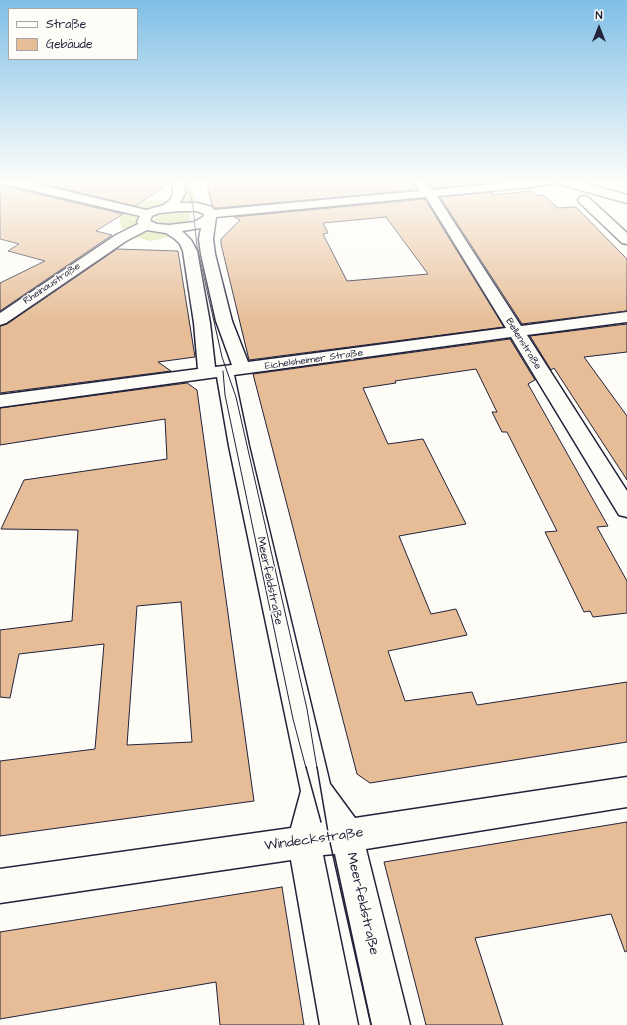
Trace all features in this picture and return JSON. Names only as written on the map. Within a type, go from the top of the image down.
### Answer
[{"type":"street","name":"Rheinaustraße","points":[[0,320],[136,228]]},
{"type":"street","points":[[156,228],[178,228]]},
{"type":"street","name":"Meerfeldstraße","points":[[206,228],[208,254],[224,321],[224,372],[239,446],[316,791],[347,836],[391,1025]]},
{"type":"street","name":"Bellenstraße","points":[[451,228],[627,509]]},
{"type":"street","points":[[614,228],[627,240]]},
{"type":"street","name":"Meerfeldstraße","points":[[169,229],[180,236],[190,251],[202,323],[224,372]]},
{"type":"street","name":"Eichelsheimer Straße","points":[[0,401],[627,317]]},
{"type":"street","name":"Meerfeldstraße","points":[[316,791],[304,842],[339,1025]]},
{"type":"street","name":"Windeckstraße","points":[[0,886],[347,836],[627,792]]},
{"type":"green space","points":[[122,228],[131,228],[125,231]]},
{"type":"green space","points":[[148,232],[168,233],[174,236],[151,241],[132,236]]},
{"type":"building","points":[[0,228],[101,228],[96,231],[112,235],[0,311],[0,283],[45,261],[8,251],[19,244],[0,239]]},
{"type":"building","points":[[232,228],[325,228],[328,233],[323,234],[347,281],[428,274],[394,228],[443,228],[504,327],[249,360],[221,239]]},
{"type":"building","points":[[460,228],[596,228],[627,259],[627,311],[522,324]]},
{"type":"building","points":[[117,249],[178,251],[195,357],[158,362],[171,371],[0,393],[0,326],[7,324]]},
{"type":"building","points":[[627,324],[627,352],[584,357],[627,416],[627,480],[554,368],[551,370],[530,336]]},
{"type":"building","points":[[510,339],[535,380],[528,384],[608,526],[597,527],[627,581],[627,613],[593,617],[590,611],[584,612],[545,532],[557,531],[507,432],[502,432],[492,412],[497,412],[476,369],[395,381],[396,383],[363,388],[388,444],[423,439],[466,524],[399,536],[431,614],[456,609],[467,635],[388,651],[405,701],[472,692],[477,705],[627,682],[627,742],[370,783],[357,774],[253,374]]},
{"type":"building","points":[[187,383],[197,390],[254,801],[0,836],[0,761],[95,749],[104,644],[19,654],[10,698],[0,697],[0,630],[72,621],[78,530],[1,529],[24,480],[167,459],[165,419],[0,445],[0,408]],"holes":[[[181,602],[192,742],[127,745],[137,606]]]},
{"type":"building","points":[[627,822],[627,951],[625,952],[611,914],[475,938],[503,1025],[426,1025],[384,862]]},
{"type":"building","points":[[282,887],[304,1025],[220,1025],[216,982],[0,1019],[0,932]]},
{"type":"tram line","points":[[195,228],[197,246],[222,357],[236,397],[307,709],[317,768]]},
{"type":"tram line","points":[[223,371],[225,395],[293,719],[306,768]]},
{"type":"tram line","points":[[306,767],[321,822]]},
{"type":"tram line","points":[[317,767],[329,838],[371,1025]]}]
